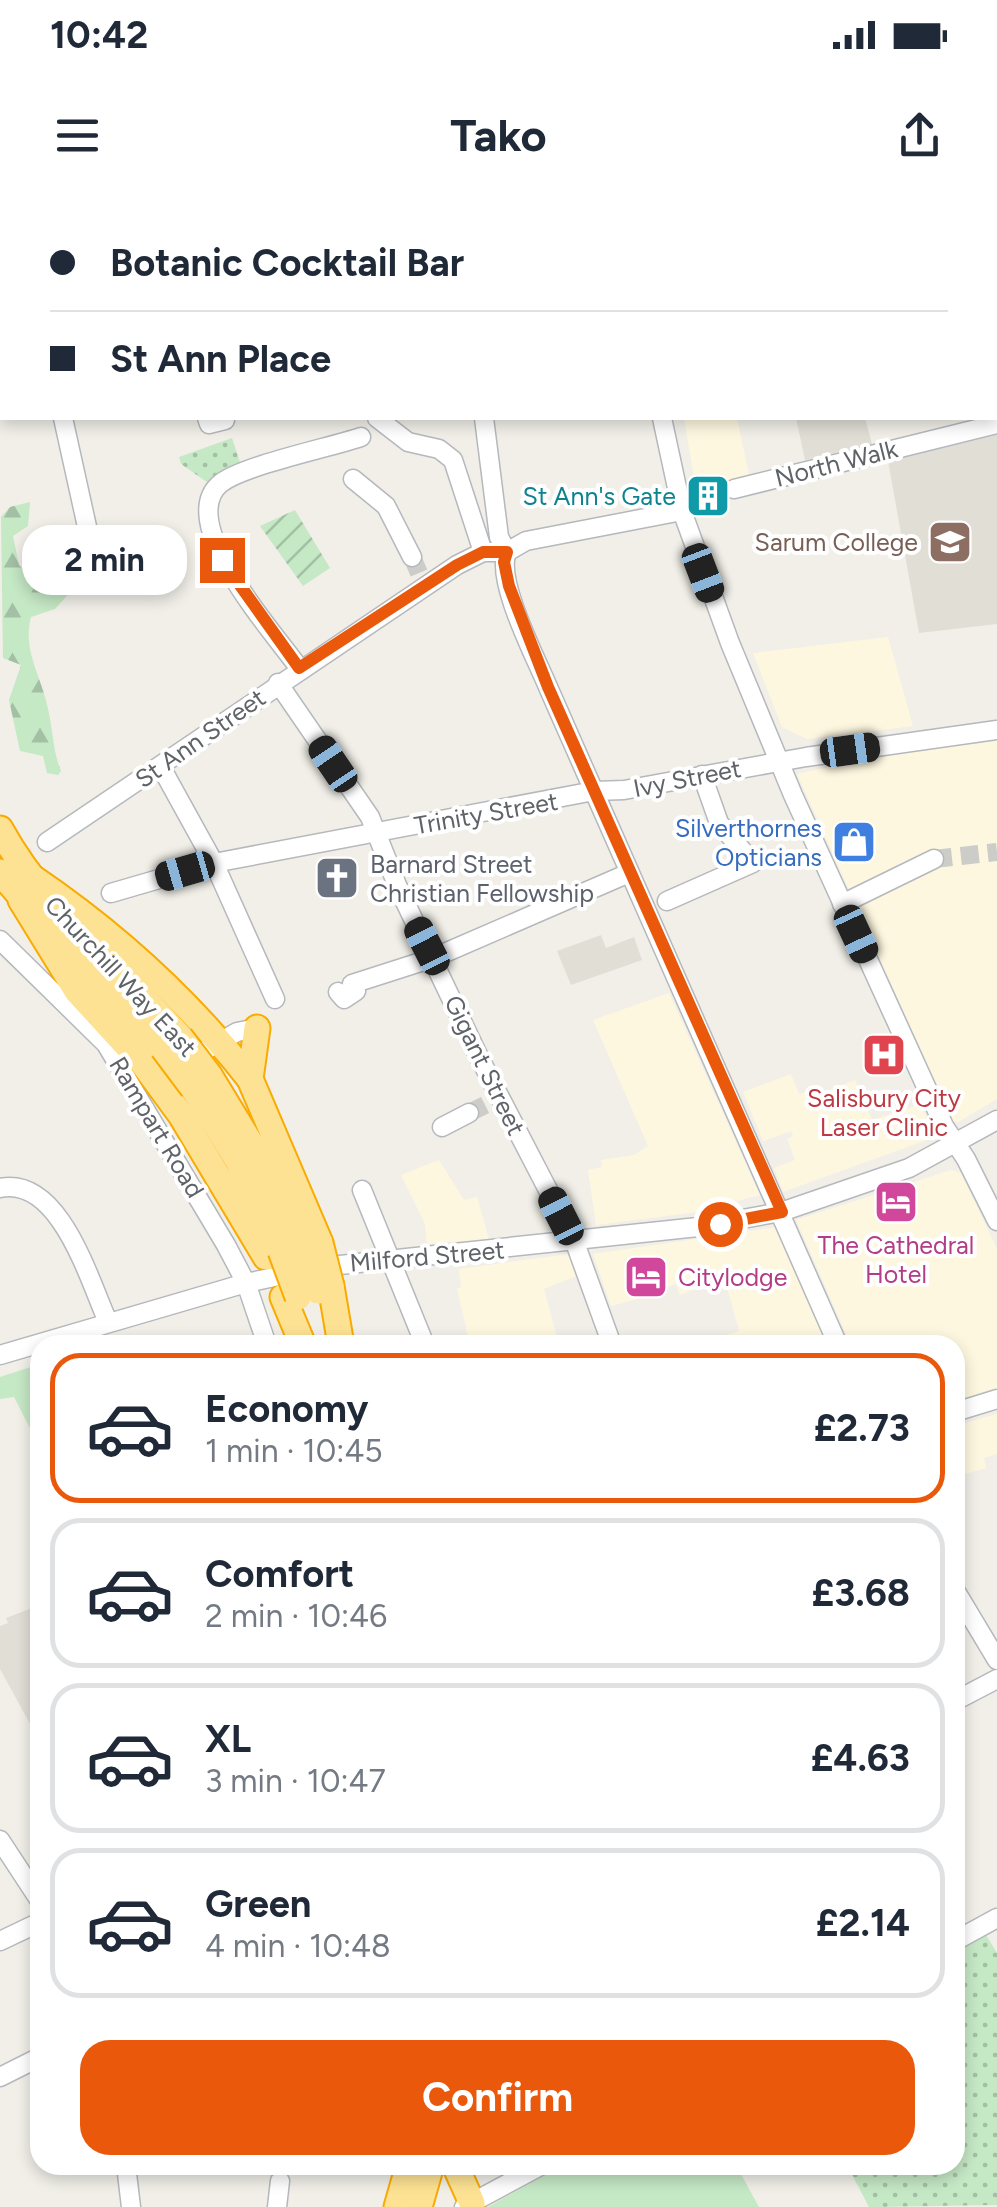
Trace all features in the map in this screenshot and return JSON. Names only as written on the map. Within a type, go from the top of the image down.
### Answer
[{"type":"highway","name":"Churchill Way East","points":[[0,830],[26,888]]},
{"type":"highway","name":"Churchill Way East","points":[[0,872],[26,888],[171,1043],[201,1082],[238,1162],[292,1249],[328,1335]]},
{"type":"highway","points":[[26,888],[123,946],[220,1041],[250,1079]]},
{"type":"highway","points":[[26,888],[76,991],[156,1079],[198,1140],[292,1249]]},
{"type":"highway","points":[[257,1028],[250,1079],[292,1249],[308,1293],[335,1335]]},
{"type":"highway","name":"Churchill Way East","points":[[308,1293],[310,1335]]},
{"type":"highway","points":[[304,1335],[308,1293]]},
{"type":"highway","points":[[397,2207],[406,2175]]},
{"type":"highway","points":[[419,2207],[428,2175]]},
{"type":"highway","points":[[458,2175],[468,2205]]},
{"type":"street","points":[[63,420],[97,572]]},
{"type":"street","points":[[484,420],[499,537],[507,552],[504,562],[515,604],[629,873],[834,1335]]},
{"type":"street","points":[[662,420],[682,511],[770,739],[842,904],[955,1144],[994,1208]]},
{"type":"street","name":"North Walk","points":[[734,489],[997,424]]},
{"type":"street","points":[[299,668],[222,560],[208,522],[208,506],[221,484],[269,476],[373,429],[439,449],[453,460],[483,552]]},
{"type":"street","points":[[354,504],[360,484],[386,506],[419,572]]},
{"type":"street","name":"St Ann Street","points":[[47,842],[162,767],[299,668],[419,572],[483,552],[507,552],[526,541],[682,511]]},
{"type":"street","name":"Gigant Street","points":[[278,683],[376,832],[496,1100],[574,1240],[608,1335]]},
{"type":"street","name":"Ivy Street","points":[[594,791],[624,790],[806,756],[997,730]]},
{"type":"street","points":[[770,739],[806,756]]},
{"type":"street","points":[[162,767],[214,863],[275,1000]]},
{"type":"street","points":[[667,900],[752,863],[722,828],[702,776]]},
{"type":"street","name":"Trinity Street","points":[[111,893],[214,863],[594,791]]},
{"type":"street","points":[[842,904],[934,859]]},
{"type":"street","points":[[338,992],[344,1000],[356,991],[352,984],[432,958],[629,873]]},
{"type":"street","name":"Rampart Road","points":[[0,940],[106,1044],[191,1180],[246,1283],[257,1335]]},
{"type":"street","points":[[156,1079],[220,1041],[257,1028]]},
{"type":"street","points":[[442,1128],[469,1114]]},
{"type":"street","name":"Milford Street","points":[[65,1335],[246,1283],[392,1258],[698,1227],[782,1212],[909,1168],[997,1120]]},
{"type":"street","points":[[0,1188],[20,1188],[49,1204],[108,1322]]},
{"type":"street","points":[[362,1190],[421,1335]]},
{"type":"street","name":"Milford Street","points":[[0,1355],[30,1346]]},
{"type":"street","points":[[965,1409],[997,1399]]},
{"type":"street","points":[[965,1607],[997,1660]]},
{"type":"street","points":[[965,1696],[997,1679]]},
{"type":"street","points":[[0,1840],[30,1886]]},
{"type":"street","points":[[965,1936],[997,1918]]},
{"type":"street","points":[[0,1941],[30,1927]]},
{"type":"street","points":[[0,2077],[30,2062]]},
{"type":"street","points":[[127,2175],[131,2207]]},
{"type":"street","points":[[468,2205],[524,2175]]},
{"type":"street","points":[[278,2207],[280,2181]]},
{"type":"shaded area","points":[[684,420],[737,420],[749,475],[696,490]]},
{"type":"shaded area","points":[[796,420],[866,420],[872,444],[805,460]]},
{"type":"shaded area","name":"Sarum College","points":[[997,435],[997,624],[919,633],[888,461]]},
{"type":"shaded area","points":[[888,637],[913,726],[807,739],[782,727],[753,653]]},
{"type":"shaded area","points":[[997,741],[997,1099],[958,1122],[953,1121],[797,774],[887,754]]},
{"type":"shaded area","points":[[601,935],[606,948],[634,937],[642,960],[571,985],[557,951]]},
{"type":"shaded area","points":[[669,993],[760,1195],[697,1212],[596,1225],[588,1170],[602,1167],[601,1160],[634,1155],[648,1146],[593,1020]]},
{"type":"shaded area","points":[[791,1074],[799,1094],[819,1088],[822,1093],[855,1080],[872,1120],[921,1104],[935,1137],[783,1192],[774,1168],[795,1160],[787,1139],[793,1136],[791,1131],[763,1141],[743,1092]]},
{"type":"shaded area","points":[[439,1160],[464,1200],[477,1197],[489,1239],[427,1244],[425,1224],[401,1175]]},
{"type":"shaded area","points":[[951,1170],[961,1173],[997,1249],[997,1390],[965,1399],[965,1335],[847,1335],[796,1220]]},
{"type":"shaded area","points":[[778,1227],[825,1335],[727,1335],[739,1331],[725,1280],[680,1295],[676,1284],[667,1287],[667,1291],[611,1306],[593,1254]]},
{"type":"shaded area","points":[[569,1254],[576,1276],[544,1289],[556,1335],[468,1335],[457,1289],[461,1287],[459,1269]]},
{"type":"shaded area","points":[[997,1414],[997,1454],[984,1458],[986,1468],[965,1474],[965,1423]]},
{"type":"shaded area","points":[[30,1609],[30,1724],[0,1669],[0,1626],[8,1623],[6,1618]]},
{"type":"green space","points":[[232,438],[242,468],[211,485],[181,464],[179,457]]},
{"type":"green space","points":[[30,502],[28,526],[13,536],[19,565],[29,574],[42,570],[64,575],[67,561],[79,550],[85,576],[55,609],[31,617],[29,629],[31,653],[61,771],[58,775],[47,773],[43,756],[20,751],[9,700],[21,665],[3,658],[1,517],[10,507]]},
{"type":"green space","points":[[295,510],[330,568],[303,586],[260,526]]},
{"type":"green space","points":[[30,1367],[30,1428],[14,1397],[0,1399],[0,1377]]},
{"type":"green space","points":[[986,1935],[997,1953],[997,2205],[869,2207],[852,2175],[965,2175],[965,1947]]},
{"type":"green space","points":[[544,2175],[741,2175],[759,2207],[488,2207]]},
{"type":"tunnel","points":[[412,557],[419,573]]},
{"type":"tunnel","points":[[934,859],[997,852]]},
{"type":"tunnel","points":[[469,1113],[491,1102]]},
{"type":"place","name":"St Ann's Gate","points":[[708,496]]},
{"type":"place","name":"Sarum College","points":[[950,542]]},
{"type":"place","name":"Silverthornes Opticians","points":[[854,842]]},
{"type":"place","name":"Barnard Street Christian Fellowship","points":[[337,878]]},
{"type":"place","name":"Salisbury City Laser Clinic","points":[[884,1055]]},
{"type":"place","name":"The Cathedral Hotel","points":[[896,1202]]},
{"type":"place","name":"Citylodge","points":[[646,1277]]},
{"type":"route","points":[[222,560],[299,668],[457,565],[483,552],[507,552],[504,562],[509,586],[548,687],[782,1212],[720,1224]]}]
